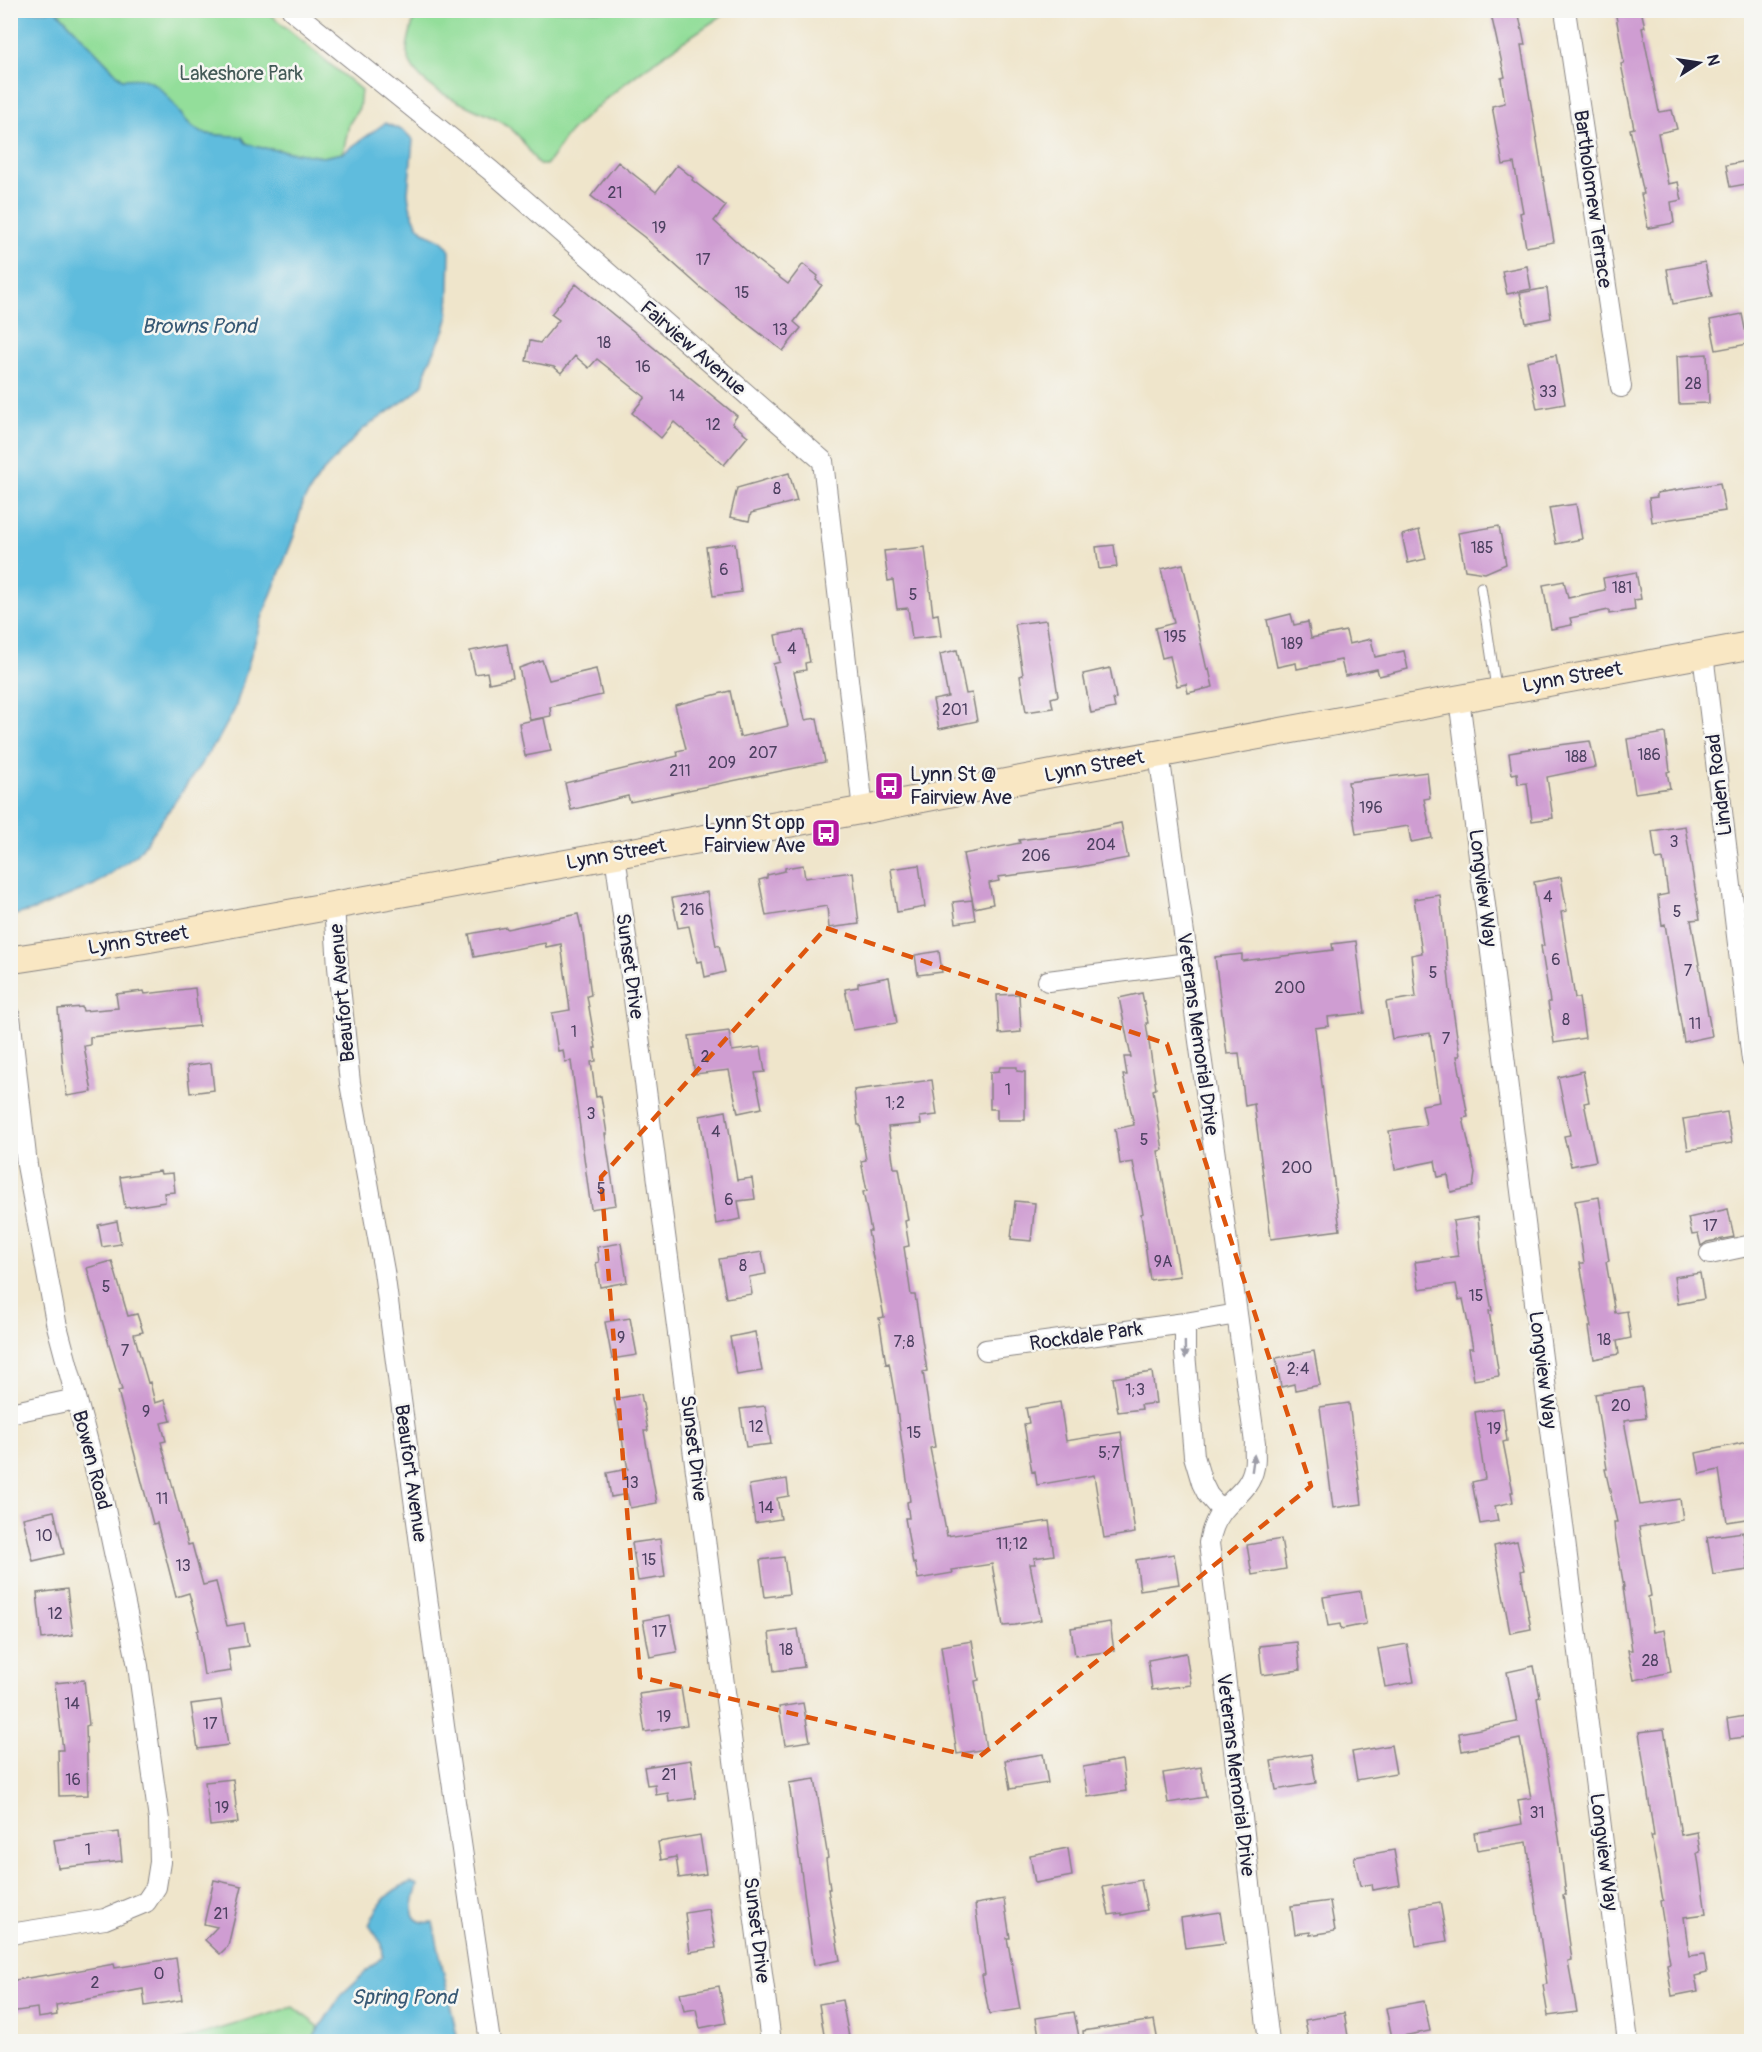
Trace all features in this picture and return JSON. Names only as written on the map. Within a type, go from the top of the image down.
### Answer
[{"type":"main road","name":"Lynn Street","points":[[10,960],[141,940],[615,855],[1752,645]]},
{"type":"street","name":"Fairview Avenue","points":[[292,10],[490,170],[823,461],[863,810]]},
{"type":"street","name":"Bartholomew Terrace","points":[[1565,10],[1621,387]]},
{"type":"street","name":"Linden Road","points":[[1703,654],[1752,1059]]},
{"type":"street","name":"Longview Way","points":[[1459,698],[1628,2042]]},
{"type":"street","name":"Veterans Memorial Drive","points":[[1159,754],[1255,1443],[1254,1467],[1249,1481],[1238,1496],[1222,1510],[1212,1528],[1209,1543],[1269,2042]]},
{"type":"street","name":"Sunset Drive","points":[[615,855],[771,2042]]},
{"type":"street","name":"Beaufort Avenue","points":[[334,905],[350,1083],[384,1271],[444,1726],[490,2042]]},
{"type":"street","points":[[1048,981],[1188,963]]},
{"type":"street","name":"Bowen Road","points":[[10,1016],[19,1167],[75,1399],[116,1555],[138,1666],[159,1820],[159,1862],[156,1887],[146,1902],[105,1919],[10,1934]]},
{"type":"street","points":[[1710,1254],[1752,1245]]},
{"type":"street","points":[[1222,1510],[1208,1495],[1194,1456],[1185,1353],[1185,1323],[1237,1314]]},
{"type":"street","name":"Rockdale Park","points":[[986,1350],[1185,1323]]},
{"type":"street","points":[[10,1413],[75,1399]]},
{"type":"lane","points":[[1481,587],[1497,691]]},
{"type":"highlighted area","points":[[826,928],[1167,1044],[1311,1486],[978,1758],[640,1677],[601,1177]]},
{"type":"green space","points":[[415,10],[729,11],[610,95],[570,132],[546,165],[539,165],[509,127],[446,95],[419,76],[411,64],[407,51]]},
{"type":"green space","name":"Lakeshore Park","points":[[57,11],[266,11],[361,90],[359,108],[349,124],[343,153],[323,157],[257,147],[246,143],[242,137],[209,135],[200,132],[192,127],[168,97],[154,84],[144,79],[122,79]]},
{"type":"green space","points":[[293,2007],[318,2026],[320,2041],[176,2042]]},
{"type":"water","name":"Browns Pond","points":[[10,11],[57,11],[122,79],[141,79],[154,84],[168,97],[192,127],[200,132],[242,137],[246,143],[257,147],[323,157],[343,153],[385,123],[404,131],[413,140],[408,192],[413,216],[423,231],[443,242],[450,251],[448,319],[427,367],[423,384],[411,396],[362,430],[320,475],[303,502],[294,536],[262,618],[235,709],[219,738],[137,855],[94,885],[34,910],[11,916]]},
{"type":"water","name":"Spring Pond","points":[[411,1882],[418,1885],[413,1905],[414,1917],[424,1922],[433,1922],[458,2041],[311,2041],[341,1995],[383,1956],[382,1944],[369,1925],[376,1910],[385,1899],[396,1889]]},
{"type":"building","points":[[1490,10],[1518,10],[1525,45],[1521,45],[1554,242],[1526,247],[1520,213],[1523,212],[1514,163],[1503,165],[1492,106],[1505,103],[1501,78],[1505,77]]},
{"type":"building","points":[[1615,10],[1641,10],[1645,27],[1642,28],[1659,112],[1672,110],[1677,129],[1658,133],[1668,184],[1678,182],[1682,200],[1671,202],[1674,223],[1648,228],[1641,194],[1644,194],[1630,129],[1634,128],[1621,64],[1624,63]]},
{"type":"building","points":[[1752,160],[1752,183],[1730,187],[1726,165]]},
{"type":"building","points":[[618,162],[656,192],[677,165],[693,178],[692,180],[726,206],[714,221],[758,261],[788,284],[803,264],[818,276],[816,280],[822,285],[794,322],[801,328],[783,351],[701,288],[644,237],[591,196]]},
{"type":"building","points":[[1705,262],[1712,297],[1673,304],[1667,269]]},
{"type":"building","points":[[1527,266],[1531,289],[1507,294],[1502,271]]},
{"type":"building","points":[[576,284],[737,416],[732,423],[748,436],[724,465],[674,422],[661,438],[632,413],[645,397],[597,359],[589,368],[575,356],[561,373],[554,367],[526,361],[530,341],[540,343],[559,320],[551,314]]},
{"type":"building","points":[[1547,288],[1551,318],[1526,323],[1520,293]]},
{"type":"building","points":[[1742,314],[1748,344],[1716,350],[1710,320]]},
{"type":"building","points":[[1707,354],[1709,403],[1679,404],[1677,356]]},
{"type":"building","points":[[1556,355],[1565,404],[1537,409],[1527,361]]},
{"type":"building","points":[[789,473],[797,501],[751,513],[749,521],[730,517],[737,488]]},
{"type":"building","points":[[1720,483],[1725,511],[1652,522],[1649,498],[1657,497],[1657,493]]},
{"type":"building","points":[[1576,504],[1582,539],[1556,544],[1549,508]]},
{"type":"building","points":[[1499,526],[1506,564],[1485,573],[1465,570],[1458,533]]},
{"type":"building","points":[[1419,530],[1426,559],[1408,563],[1402,535]]},
{"type":"building","points":[[735,543],[741,592],[713,596],[706,547]]},
{"type":"building","points":[[1114,545],[1117,567],[1099,569],[1096,547]]},
{"type":"building","points":[[925,547],[933,615],[938,614],[941,636],[912,639],[908,608],[897,609],[893,580],[888,581],[884,551]]},
{"type":"building","points":[[1183,564],[1207,670],[1209,669],[1213,687],[1188,693],[1186,684],[1177,686],[1170,656],[1162,658],[1155,628],[1174,623],[1161,569]]},
{"type":"building","points":[[1636,572],[1641,599],[1634,600],[1635,610],[1609,614],[1609,610],[1570,618],[1572,625],[1551,629],[1543,585],[1564,581],[1568,598],[1605,590],[1603,578]]},
{"type":"building","points":[[1291,614],[1294,625],[1308,622],[1311,638],[1346,631],[1349,644],[1371,639],[1375,657],[1404,651],[1408,669],[1379,676],[1377,669],[1345,676],[1341,660],[1297,669],[1296,663],[1277,667],[1267,620]]},
{"type":"building","points":[[1046,620],[1058,696],[1051,698],[1053,708],[1026,712],[1015,624]]},
{"type":"building","points":[[804,630],[810,662],[805,663],[806,670],[794,672],[805,720],[817,718],[825,762],[630,802],[628,796],[571,810],[565,783],[678,756],[677,751],[686,749],[675,705],[730,691],[740,737],[788,726],[773,664],[780,662],[775,635]]},
{"type":"building","points":[[507,644],[513,678],[489,683],[487,672],[475,674],[470,651]]},
{"type":"building","points":[[957,650],[966,694],[972,693],[977,721],[939,729],[933,700],[948,697],[940,654]]},
{"type":"building","points":[[542,660],[549,680],[596,669],[602,695],[550,707],[551,716],[530,720],[519,668]]},
{"type":"building","points":[[1110,668],[1116,698],[1113,699],[1115,708],[1091,713],[1083,674]]},
{"type":"building","points":[[544,718],[551,751],[525,756],[519,723]]},
{"type":"building","points":[[1665,733],[1670,788],[1635,793],[1627,739]]},
{"type":"building","points":[[1590,741],[1596,767],[1547,777],[1553,818],[1532,821],[1527,783],[1518,784],[1517,773],[1512,774],[1509,753]]},
{"type":"building","points":[[1427,772],[1430,798],[1424,799],[1432,838],[1411,842],[1408,826],[1356,834],[1348,782]]},
{"type":"building","points":[[1121,823],[1128,858],[1080,867],[998,877],[999,881],[989,883],[993,904],[974,908],[963,854],[1020,843],[1019,840],[1073,833]]},
{"type":"building","points":[[1685,826],[1700,919],[1691,920],[1712,1036],[1684,1042],[1665,924],[1662,925],[1658,896],[1668,894],[1663,859],[1656,860],[1652,831]]},
{"type":"building","points":[[803,865],[805,878],[853,872],[859,924],[829,928],[827,906],[766,916],[759,880],[767,878],[767,875],[785,871],[785,868]]},
{"type":"building","points":[[919,865],[925,907],[897,912],[891,869]]},
{"type":"building","points":[[1561,877],[1567,911],[1561,912],[1575,998],[1579,998],[1585,1038],[1554,1043],[1541,946],[1544,946],[1534,882]]},
{"type":"building","points":[[707,892],[716,946],[719,945],[725,972],[705,977],[702,961],[697,962],[689,926],[678,928],[672,898]]},
{"type":"building","points":[[1440,895],[1460,1056],[1457,1056],[1468,1117],[1463,1118],[1475,1173],[1473,1187],[1451,1192],[1448,1175],[1438,1177],[1435,1161],[1395,1169],[1389,1131],[1426,1125],[1422,1105],[1440,1102],[1430,1033],[1392,1039],[1386,1002],[1416,997],[1411,955],[1422,953],[1414,899]]},
{"type":"building","points":[[972,900],[975,920],[956,923],[953,902]]},
{"type":"building","points":[[578,914],[582,926],[591,995],[587,996],[596,1048],[594,1048],[596,1061],[591,1062],[596,1097],[601,1096],[616,1205],[591,1209],[571,1061],[565,1062],[563,1050],[558,1051],[552,1013],[570,1010],[561,944],[546,947],[545,943],[474,957],[469,934],[506,927],[507,929]]},
{"type":"building","points":[[1356,941],[1365,1013],[1328,1017],[1329,1026],[1315,1028],[1340,1230],[1271,1239],[1254,1104],[1245,1106],[1239,1053],[1227,1054],[1215,957],[1242,954],[1242,961],[1333,950],[1332,944]]},
{"type":"building","points":[[939,951],[942,972],[918,975],[915,955]]},
{"type":"building","points":[[889,977],[897,1023],[853,1030],[845,989],[858,987],[858,983]]},
{"type":"building","points":[[195,988],[199,1026],[90,1037],[90,1045],[84,1046],[92,1092],[67,1096],[58,1009],[82,1007],[83,1011],[118,1008],[116,994],[144,991],[145,994]]},
{"type":"building","points":[[1142,993],[1148,1023],[1146,1023],[1156,1089],[1153,1090],[1163,1150],[1158,1151],[1180,1276],[1150,1280],[1141,1214],[1143,1213],[1133,1162],[1120,1164],[1115,1129],[1134,1125],[1123,1075],[1127,1075],[1124,1057],[1131,1057],[1119,998]]},
{"type":"building","points":[[1019,994],[1021,1032],[999,1034],[997,995]]},
{"type":"building","points":[[729,1031],[732,1051],[761,1047],[765,1072],[755,1073],[762,1108],[738,1113],[729,1070],[695,1074],[689,1036]]},
{"type":"building","points":[[211,1063],[214,1090],[190,1093],[187,1066]]},
{"type":"building","points":[[1000,1067],[1017,1067],[1017,1071],[1025,1072],[1025,1120],[997,1120],[997,1109],[990,1109],[990,1072],[999,1071]]},
{"type":"building","points":[[1583,1071],[1589,1102],[1584,1103],[1596,1161],[1571,1166],[1564,1136],[1570,1135],[1558,1077]]},
{"type":"building","points":[[932,1080],[937,1115],[920,1117],[921,1124],[888,1127],[894,1168],[899,1168],[908,1220],[905,1221],[909,1246],[904,1247],[911,1295],[915,1295],[927,1371],[923,1372],[935,1447],[930,1448],[947,1536],[1049,1521],[1054,1555],[1034,1558],[1035,1564],[1030,1564],[1041,1620],[1015,1625],[1003,1626],[992,1564],[952,1570],[953,1573],[918,1579],[905,1518],[909,1518],[907,1502],[910,1501],[896,1403],[889,1363],[886,1364],[879,1318],[884,1317],[868,1231],[871,1231],[863,1192],[867,1191],[861,1161],[866,1160],[860,1125],[858,1125],[854,1090]]},
{"type":"building","points":[[726,1111],[737,1180],[752,1178],[755,1199],[738,1201],[741,1219],[716,1224],[700,1116]]},
{"type":"building","points":[[1727,1112],[1732,1143],[1688,1150],[1683,1119]]},
{"type":"building","points":[[160,1171],[161,1174],[173,1173],[175,1192],[164,1193],[165,1202],[125,1208],[120,1177]]},
{"type":"building","points":[[1599,1197],[1609,1261],[1606,1262],[1615,1313],[1627,1311],[1631,1338],[1617,1341],[1619,1354],[1594,1359],[1580,1263],[1584,1263],[1575,1201]]},
{"type":"building","points":[[1015,1201],[1035,1203],[1031,1241],[1011,1239]]},
{"type":"building","points":[[1728,1209],[1734,1237],[1707,1242],[1701,1246],[1698,1234],[1692,1235],[1688,1218]]},
{"type":"building","points":[[1478,1217],[1499,1376],[1474,1380],[1469,1348],[1473,1348],[1463,1299],[1459,1300],[1456,1284],[1419,1289],[1415,1262],[1458,1256],[1453,1221]]},
{"type":"building","points":[[117,1221],[121,1244],[102,1247],[98,1225]]},
{"type":"building","points":[[621,1243],[627,1282],[600,1287],[596,1263],[599,1262],[597,1247]]},
{"type":"building","points":[[762,1252],[766,1274],[749,1277],[752,1294],[726,1298],[719,1259]]},
{"type":"building","points":[[112,1261],[128,1316],[137,1314],[143,1332],[134,1334],[155,1403],[165,1400],[171,1421],[161,1423],[166,1441],[161,1442],[188,1545],[192,1544],[203,1585],[216,1582],[227,1626],[244,1623],[248,1646],[228,1649],[231,1671],[204,1675],[197,1631],[199,1630],[189,1593],[176,1597],[157,1523],[153,1524],[118,1391],[122,1390],[87,1268]]},
{"type":"building","points":[[1700,1273],[1704,1299],[1678,1304],[1674,1277]]},
{"type":"building","points":[[630,1318],[637,1355],[612,1359],[605,1322]]},
{"type":"building","points":[[755,1332],[762,1371],[737,1375],[730,1337]]},
{"type":"building","points":[[1314,1351],[1320,1385],[1295,1390],[1294,1384],[1281,1387],[1276,1358]]},
{"type":"building","points":[[1152,1372],[1156,1403],[1141,1405],[1142,1409],[1118,1412],[1113,1378]]},
{"type":"building","points":[[1642,1387],[1646,1418],[1624,1421],[1640,1505],[1680,1499],[1683,1520],[1639,1527],[1651,1596],[1648,1597],[1653,1632],[1664,1630],[1671,1672],[1634,1680],[1628,1650],[1632,1650],[1624,1587],[1615,1535],[1614,1522],[1617,1522],[1605,1469],[1607,1469],[1595,1394]]},
{"type":"building","points":[[641,1394],[648,1431],[644,1431],[657,1503],[630,1508],[627,1494],[611,1497],[607,1473],[628,1469],[614,1399]]},
{"type":"building","points":[[1060,1402],[1066,1441],[1121,1432],[1135,1533],[1104,1538],[1094,1475],[1037,1485],[1035,1471],[1032,1472],[1024,1424],[1029,1423],[1026,1408]]},
{"type":"building","points":[[1349,1403],[1362,1504],[1333,1508],[1320,1407]]},
{"type":"building","points":[[765,1406],[771,1444],[746,1447],[740,1409]]},
{"type":"building","points":[[1503,1408],[1507,1441],[1503,1442],[1513,1502],[1495,1506],[1498,1521],[1480,1524],[1472,1482],[1485,1479],[1475,1412]]},
{"type":"building","points":[[1752,1441],[1752,1518],[1727,1522],[1719,1470],[1700,1474],[1696,1453]]},
{"type":"building","points":[[787,1479],[789,1496],[777,1498],[781,1519],[755,1523],[749,1485]]},
{"type":"building","points":[[54,1511],[64,1554],[33,1561],[23,1518]]},
{"type":"building","points":[[1743,1532],[1748,1570],[1713,1575],[1707,1537]]},
{"type":"building","points":[[660,1539],[665,1577],[638,1581],[632,1543]]},
{"type":"building","points":[[1281,1539],[1286,1569],[1252,1575],[1247,1545]]},
{"type":"building","points":[[1517,1541],[1524,1570],[1521,1571],[1531,1629],[1510,1633],[1494,1546]]},
{"type":"building","points":[[1174,1554],[1179,1584],[1140,1590],[1136,1560]]},
{"type":"building","points":[[784,1557],[789,1594],[765,1597],[760,1560]]},
{"type":"building","points":[[67,1589],[73,1635],[42,1639],[37,1593]]},
{"type":"building","points":[[1361,1591],[1366,1624],[1341,1629],[1340,1624],[1328,1626],[1323,1597]]},
{"type":"building","points":[[670,1615],[677,1652],[650,1657],[643,1620]]},
{"type":"building","points":[[1110,1622],[1114,1651],[1075,1656],[1071,1628]]},
{"type":"building","points":[[798,1629],[804,1667],[774,1671],[769,1633]]},
{"type":"building","points":[[972,1641],[979,1680],[975,1681],[986,1749],[957,1754],[941,1646]]},
{"type":"building","points":[[1297,1642],[1300,1670],[1262,1675],[1259,1646]]},
{"type":"building","points":[[1407,1644],[1414,1682],[1385,1687],[1378,1649]]},
{"type":"building","points":[[1186,1653],[1191,1685],[1152,1690],[1148,1660]]},
{"type":"building","points":[[1534,1666],[1560,1844],[1566,1895],[1563,1895],[1572,1960],[1568,1961],[1577,2012],[1548,2016],[1543,1985],[1547,1984],[1527,1842],[1477,1850],[1474,1833],[1522,1824],[1518,1800],[1531,1798],[1520,1739],[1462,1751],[1459,1733],[1517,1722],[1507,1672]]},
{"type":"building","points":[[84,1680],[89,1725],[86,1726],[88,1795],[59,1796],[58,1750],[63,1750],[55,1683]]},
{"type":"building","points":[[681,1688],[687,1725],[645,1732],[639,1694]]},
{"type":"building","points":[[221,1700],[228,1745],[198,1749],[191,1704]]},
{"type":"building","points":[[803,1703],[810,1741],[785,1745],[779,1707]]},
{"type":"building","points":[[1752,1715],[1752,1736],[1730,1739],[1727,1719]]},
{"type":"building","points":[[1664,1729],[1681,1835],[1697,1832],[1700,1852],[1697,1853],[1706,1914],[1684,1917],[1689,1956],[1704,1954],[1707,1973],[1695,1976],[1698,1991],[1672,1996],[1667,1964],[1670,1963],[1660,1901],[1663,1900],[1651,1836],[1654,1836],[1639,1732]]},
{"type":"building","points":[[1391,1745],[1396,1773],[1357,1780],[1352,1752]]},
{"type":"building","points":[[1043,1754],[1048,1783],[1010,1789],[1005,1760]]},
{"type":"building","points":[[1311,1754],[1316,1783],[1276,1790],[1271,1761]]},
{"type":"building","points":[[691,1760],[696,1798],[669,1802],[668,1793],[656,1795],[655,1784],[647,1785],[644,1767]]},
{"type":"building","points":[[1122,1760],[1126,1791],[1088,1797],[1083,1767]]},
{"type":"building","points":[[1201,1767],[1206,1797],[1168,1803],[1163,1773]]},
{"type":"building","points":[[233,1779],[238,1823],[210,1826],[205,1782]]},
{"type":"building","points":[[815,1779],[828,1858],[826,1859],[830,1889],[828,1889],[840,1960],[814,1965],[789,1783]]},
{"type":"building","points":[[119,1832],[122,1861],[58,1868],[54,1840]]},
{"type":"building","points":[[700,1835],[706,1874],[679,1878],[676,1857],[661,1860],[658,1842]]},
{"type":"building","points":[[1068,1848],[1072,1876],[1035,1883],[1030,1855]]},
{"type":"building","points":[[1394,1850],[1400,1885],[1373,1890],[1372,1884],[1360,1886],[1354,1857]]},
{"type":"building","points":[[214,1880],[242,1886],[228,1946],[220,1954],[205,1940],[217,1927],[204,1924]]},
{"type":"building","points":[[1141,1880],[1147,1910],[1109,1915],[1103,1887]]},
{"type":"building","points":[[1004,1899],[1010,1938],[1007,1938],[1020,2009],[989,2014],[982,1975],[985,1975],[975,1904]]},
{"type":"building","points":[[1330,1901],[1335,1931],[1310,1935],[1310,1932],[1295,1934],[1291,1906]]},
{"type":"building","points":[[1440,1902],[1447,1941],[1416,1946],[1410,1907]]},
{"type":"building","points":[[709,1909],[716,1948],[690,1952],[685,1913]]},
{"type":"building","points":[[1220,1912],[1225,1943],[1185,1948],[1181,1918]]},
{"type":"building","points":[[176,1958],[182,2000],[145,2006],[143,1989],[56,2005],[57,2015],[38,2018],[37,2008],[10,2012],[10,1981],[114,1964],[115,1968]]},
{"type":"building","points":[[719,1986],[726,2023],[700,2028],[696,2009],[684,2011],[680,1993]]},
{"type":"building","points":[[842,2000],[849,2037],[825,2041],[819,2004]]},
{"type":"building","points":[[1424,2001],[1430,2031],[1392,2038],[1386,2008]]},
{"type":"building","points":[[1074,2012],[1080,2042],[1040,2042],[1036,2018]]},
{"type":"building","points":[[1344,2013],[1349,2042],[1309,2042],[1305,2020]]},
{"type":"building","points":[[1154,2020],[1158,2042],[1084,2042],[1083,2031]]},
{"type":"place","name":"Lynn St @ Fairview Ave","points":[[889,786]]},
{"type":"place","name":"Lynn St opp Fairview Ave","points":[[826,833]]}]
